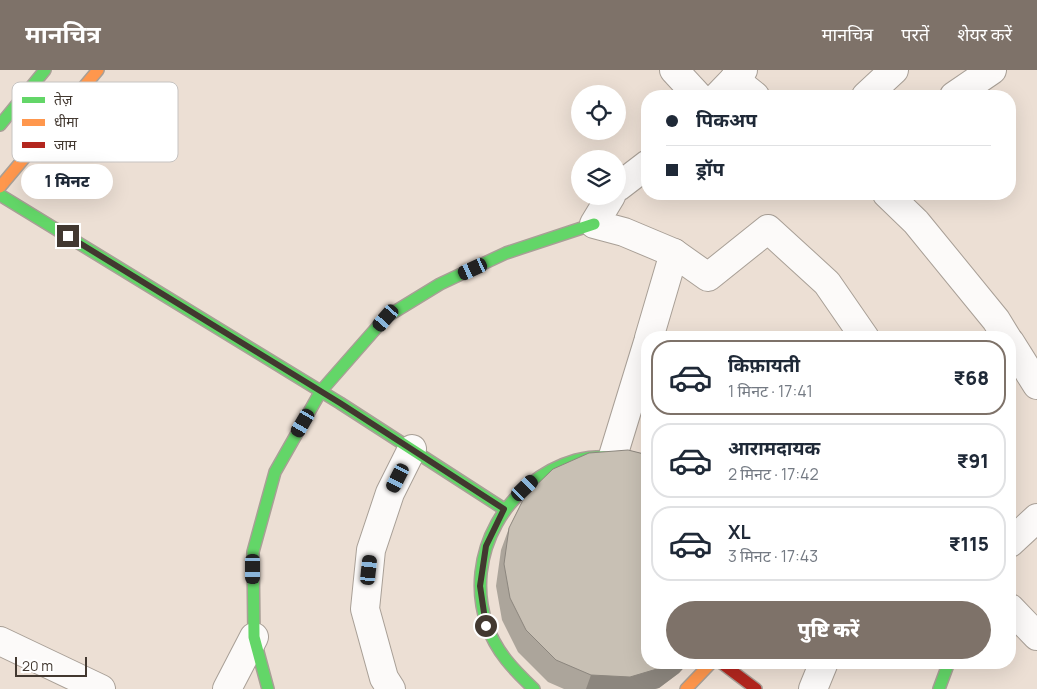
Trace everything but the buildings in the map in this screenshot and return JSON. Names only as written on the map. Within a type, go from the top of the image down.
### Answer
[{"type":"main road","points":[[35,82],[45,70]]},
{"type":"main road","points":[[88,82],[98,70]]},
{"type":"main road","points":[[0,125],[12,110]]},
{"type":"main road","points":[[0,188],[22,162]]},
{"type":"main road","points":[[0,195],[321,391],[504,509]]},
{"type":"main road","points":[[268,689],[254,637],[253,552],[274,472],[321,391],[386,318],[440,284],[506,253],[594,224]]},
{"type":"main road","points":[[534,689],[506,661],[486,626],[480,586],[486,546],[504,509],[536,478],[576,460],[621,456],[641,461]]},
{"type":"main road","points":[[686,689],[705,669]]},
{"type":"main road","points":[[729,669],[756,689]]},
{"type":"main road","points":[[939,689],[946,669]]},
{"type":"street","points":[[674,70],[692,90]]},
{"type":"street","points":[[872,90],[894,70]]},
{"type":"street","points":[[963,90],[992,70]]},
{"type":"street","points":[[732,82],[745,90]]},
{"type":"street","points":[[626,181],[641,169]]},
{"type":"street","points":[[893,200],[916,222],[996,320],[1003,331]]},
{"type":"street","points":[[606,205],[594,224],[624,232],[674,253],[708,277],[768,229],[827,284],[861,331]]},
{"type":"street","points":[[651,331],[674,253]]},
{"type":"street","points":[[1016,352],[1037,385]]},
{"type":"street","points":[[613,456],[641,365]]},
{"type":"street","points":[[391,689],[384,678],[365,610],[371,550],[390,493],[412,449]]},
{"type":"street","points":[[1016,537],[1037,518]]},
{"type":"street","points":[[1016,614],[1037,636]]},
{"type":"street","points":[[227,689],[254,637]]},
{"type":"street","points":[[0,641],[101,689]]},
{"type":"street","points":[[813,689],[821,669]]},
{"type":"traffic: fast","points":[[35,82],[45,70]]},
{"type":"traffic: fast","points":[[0,125],[12,110]]},
{"type":"traffic: fast","points":[[0,195],[340,403],[504,509]]},
{"type":"traffic: fast","points":[[268,689],[254,637],[253,552],[275,472],[321,391],[386,317],[440,284],[506,253],[594,224]]},
{"type":"traffic: fast","points":[[534,689],[513,668],[495,644],[487,625],[481,599],[481,572],[486,547],[497,524],[511,503],[530,484],[551,470],[576,460],[594,457],[612,457],[641,461]]},
{"type":"traffic: fast","points":[[939,689],[946,669]]},
{"type":"traffic: slow","points":[[88,82],[98,70]]},
{"type":"traffic: slow","points":[[0,187],[21,162]]},
{"type":"traffic: slow","points":[[686,689],[705,669]]},
{"type":"traffic: jam","points":[[729,669],[756,689]]},
{"type":"route","points":[[68,236],[340,403],[504,509],[486,546],[480,586],[486,626]]}]
